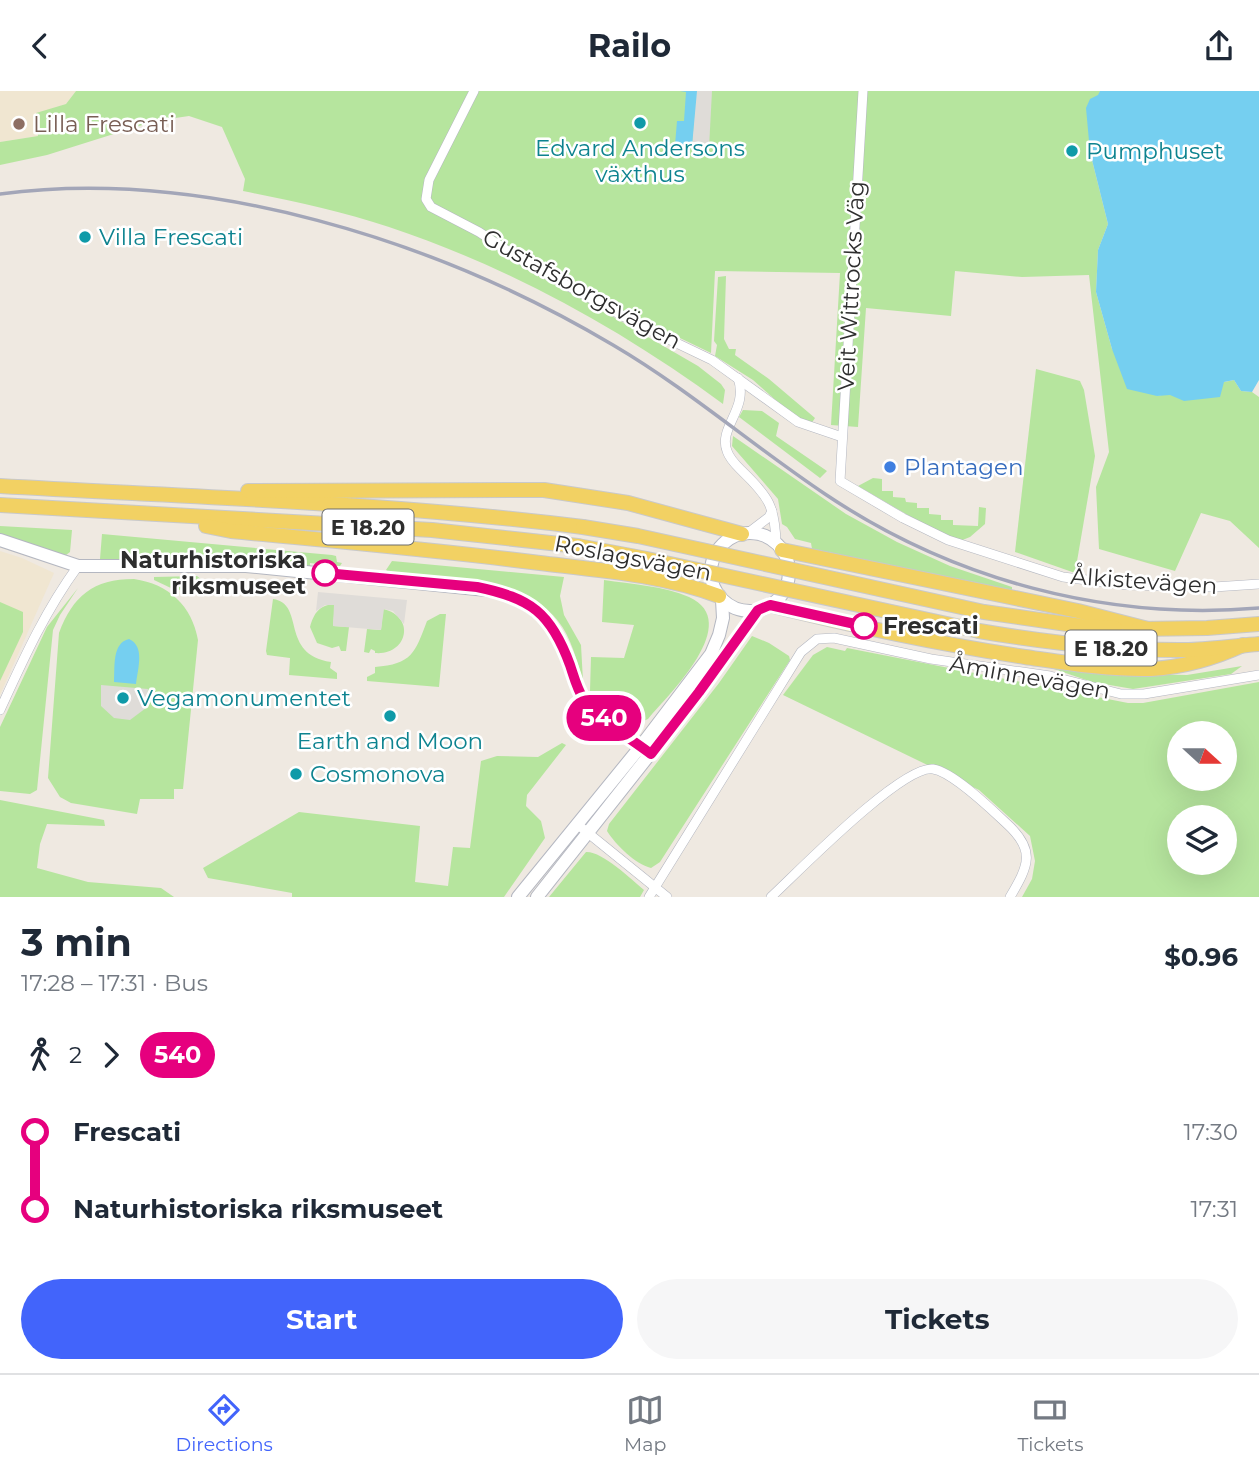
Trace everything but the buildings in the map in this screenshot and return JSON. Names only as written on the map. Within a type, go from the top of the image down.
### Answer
[{"type":"main road","name":"Roslagsvägen","points":[[0,486],[450,512],[638,536],[984,612],[1082,626],[1148,629],[1259,624]]},
{"type":"main road","points":[[187,497],[226,491],[544,490],[628,503],[745,533]]},
{"type":"main road","name":"Roslagsvägen","points":[[0,505],[432,530],[578,546],[1032,641],[1116,649],[1191,650],[1259,644]]},
{"type":"main road","points":[[156,516],[231,531],[645,577],[690,587],[721,598]]},
{"type":"main road","points":[[779,546],[1078,611],[1148,629]]},
{"type":"main road","points":[[764,608],[970,648],[1094,666],[1152,669],[1189,664],[1213,659],[1243,645]]},
{"type":"street","name":"Gustafsborgsvägen","points":[[474,91],[429,180],[426,199],[432,207],[641,326],[712,360],[798,422],[842,437]]},
{"type":"street","name":"Veit Wittrocks Väg","points":[[840,481],[863,91]]},
{"type":"street","points":[[518,897],[577,824],[699,692],[764,608],[784,590],[788,576],[787,562],[779,546],[776,521],[766,495],[732,462],[725,449],[726,433],[739,405],[742,391],[738,378]]},
{"type":"street","points":[[739,405],[750,395],[760,395]]},
{"type":"street","name":"Ålkistevägen","points":[[840,481],[948,540],[1063,576],[1127,585],[1214,587],[1259,584]]},
{"type":"street","points":[[537,897],[589,833],[711,654],[723,618],[721,598],[711,578],[713,558],[724,542],[745,533],[769,517],[772,511]]},
{"type":"street","points":[[745,533],[763,535],[779,546]]},
{"type":"street","points":[[0,540],[78,566],[246,566],[496,591],[529,605],[552,625],[586,703],[646,750]]},
{"type":"street","points":[[0,710],[37,631],[59,591],[78,566]]},
{"type":"street","points":[[721,598],[738,609],[764,608]]},
{"type":"street","name":"Åminnevägen","points":[[649,897],[801,652],[817,639],[834,638],[932,659],[1050,676],[1121,694],[1144,694],[1259,675]]},
{"type":"street","points":[[771,897],[856,817],[908,776],[921,769],[929,769],[940,771],[978,797],[1019,834],[1026,845],[1025,872],[1010,897]]},
{"type":"street","points":[[577,824],[667,897]]},
{"type":"shaded area","name":"Lilla Frescati","points":[[0,91],[76,91],[66,104],[36,114],[38,136],[0,142]]},
{"type":"shaded area","points":[[696,91],[712,91],[709,148],[692,146]]},
{"type":"shaded area","points":[[0,551],[54,573],[0,695]]},
{"type":"shaded area","points":[[318,592],[407,600],[404,624],[393,611],[384,609],[381,630],[333,626],[334,605],[325,605],[316,611]]},
{"type":"shaded area","points":[[101,685],[148,689],[146,708],[130,720],[114,718],[101,706]]},
{"type":"green space","points":[[76,91],[1100,91],[1090,152],[1108,224],[1098,250],[1096,292],[1112,349],[1157,396],[1234,380],[1241,391],[1252,392],[1259,397],[1259,548],[1230,521],[1201,513],[1175,571],[1099,549],[1096,487],[1109,452],[1089,275],[1022,277],[955,271],[951,316],[866,308],[858,427],[831,425],[840,273],[715,271],[711,353],[624,311],[535,263],[522,267],[698,366],[725,390],[723,404],[645,350],[563,302],[477,261],[371,221],[243,191],[245,179],[222,127],[189,116],[155,121],[47,155],[0,165],[0,142],[38,136],[36,113],[66,104]]},
{"type":"green space","points":[[726,276],[724,339],[729,349],[736,349],[735,355],[769,379],[815,418],[811,424],[789,412],[753,380],[715,356],[718,277]]},
{"type":"green space","points":[[1036,369],[1080,381],[1084,390],[1095,456],[1075,573],[1015,552]]},
{"type":"green space","points":[[743,410],[762,411],[779,423],[776,436],[827,471],[820,478],[739,417]]},
{"type":"green space","points":[[733,436],[846,514],[897,542],[950,566],[1012,587],[1012,592],[812,549],[811,543],[795,539],[782,524],[778,499],[732,446]]},
{"type":"green space","points":[[873,478],[882,479],[882,491],[893,491],[893,497],[917,503],[917,508],[929,508],[929,514],[941,515],[941,520],[953,520],[953,525],[978,526],[979,507],[986,508],[985,524],[970,537],[960,541],[918,521],[858,486]]},
{"type":"green space","points":[[0,526],[72,530],[70,552],[66,555],[0,536]]},
{"type":"green space","points":[[102,534],[332,555],[336,556],[337,562],[342,563],[340,566],[327,565],[327,561],[319,561],[318,564],[310,563],[310,566],[217,559],[100,559]]},
{"type":"green space","points":[[392,561],[564,577],[560,596],[564,615],[581,645],[583,681],[567,634],[543,606],[524,595],[481,582],[390,573],[386,570]]},
{"type":"green space","points":[[197,576],[202,580],[200,592],[173,589],[154,580],[154,577]]},
{"type":"green space","points":[[134,579],[158,586],[177,599],[190,617],[198,640],[183,789],[174,789],[174,799],[140,799],[137,814],[71,803],[60,797],[48,778],[59,633],[71,609],[86,592],[107,582]]},
{"type":"green space","points":[[604,580],[658,588],[689,597],[704,608],[709,623],[706,640],[697,658],[648,719],[624,719],[602,704],[590,691],[591,657],[624,658],[634,625],[602,622]]},
{"type":"green space","points":[[78,588],[53,630],[37,790],[30,794],[0,791],[0,727],[47,627]]},
{"type":"green space","points":[[273,599],[283,603],[289,610],[298,640],[305,649],[315,657],[331,662],[330,668],[337,673],[337,679],[289,675],[290,658],[267,655]]},
{"type":"green space","points":[[0,602],[23,612],[23,632],[0,681]]},
{"type":"green space","points":[[335,604],[333,626],[349,627],[346,651],[341,651],[339,646],[332,648],[317,643],[310,627],[318,611]]},
{"type":"green space","points":[[383,609],[394,613],[401,620],[404,635],[401,643],[386,652],[375,653],[371,649],[369,653],[364,652],[367,629],[381,630]]},
{"type":"green space","points":[[446,614],[439,687],[367,681],[367,677],[375,673],[375,667],[405,660],[415,649],[427,621]]},
{"type":"green space","points":[[752,636],[769,643],[789,656],[790,660],[660,862],[651,868],[645,866],[615,842],[607,831],[609,824],[719,683]]},
{"type":"green space","points":[[827,647],[845,651],[847,648],[1128,703],[1143,703],[1259,682],[1259,897],[1022,897],[1032,879],[1035,861],[1030,836],[979,790],[783,695],[813,655]]},
{"type":"green space","points":[[1242,666],[1231,674],[1133,689],[1092,682],[1048,667],[1127,674],[1187,675]]},
{"type":"green space","points":[[562,743],[566,745],[527,795],[526,806],[541,821],[545,838],[504,897],[292,897],[292,893],[208,878],[203,868],[299,812],[420,826],[415,882],[448,886],[453,847],[470,848],[481,761],[497,756],[538,757]]},
{"type":"green space","points":[[0,800],[104,820],[105,826],[47,824],[40,844],[37,868],[88,882],[161,888],[174,897],[0,897]]},
{"type":"green space","points":[[586,852],[600,856],[624,873],[644,890],[640,897],[549,897]]},
{"type":"water","points":[[680,91],[697,91],[692,146],[675,145],[677,121],[684,121],[686,92]]},
{"type":"water","points":[[1100,91],[1259,91],[1259,380],[1252,392],[1241,391],[1234,380],[1224,382],[1220,397],[1184,401],[1170,395],[1157,396],[1127,389],[1112,349],[1096,292],[1098,250],[1108,224],[1090,152],[1086,108],[1090,99]]},
{"type":"water","points":[[129,639],[134,642],[139,652],[136,684],[114,682],[117,650]]},
{"type":"railway","points":[[0,194],[78,188],[157,192],[237,202],[317,220],[396,244],[472,274],[545,308],[613,345],[668,380],[825,494],[874,524],[925,550],[978,571],[1033,588],[1088,600],[1145,608],[1259,608]]},
{"type":"bus line","name":"540","points":[[325,573],[477,587],[496,591],[529,605],[552,625],[559,637],[586,703],[651,754],[758,610],[770,605],[864,626]]},
{"type":"place","name":"Edvard Andersons växthus","points":[[640,123]]},
{"type":"place","name":"Lilla Frescati","points":[[19,124]]},
{"type":"place","name":"Pumphuset","points":[[1072,151]]},
{"type":"place","name":"Villa Frescati","points":[[85,237]]},
{"type":"place","name":"Plantagen","points":[[890,467]]},
{"type":"place","name":"Naturhistoriska riksmuseet","points":[[325,573]]},
{"type":"place","name":"Frescati","points":[[864,626]]},
{"type":"place","name":"Vegamonumentet","points":[[123,698]]},
{"type":"place","name":"Earth and Moon","points":[[390,716]]},
{"type":"place","name":"Cosmonova","points":[[296,774]]}]
